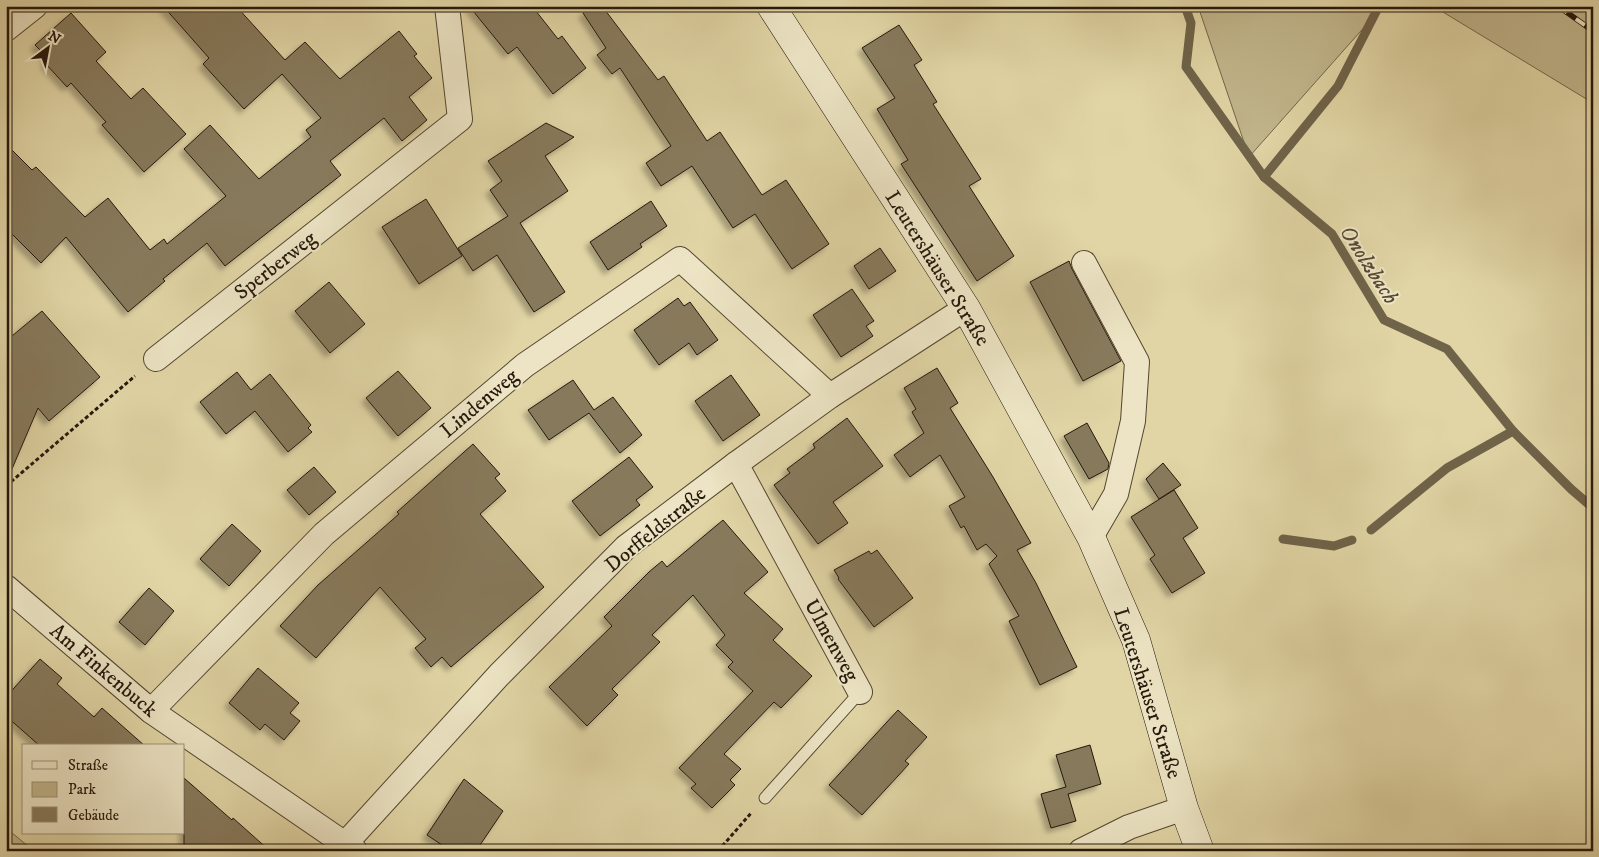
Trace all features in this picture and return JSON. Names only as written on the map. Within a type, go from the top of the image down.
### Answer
[{"type":"main road","name":"Leutershäuser Straße","points":[[771,6],[966,308],[1091,537],[1136,640],[1184,808],[1200,851]]},
{"type":"street","points":[[6,29],[35,6]]},
{"type":"street","name":"Sperberweg","points":[[156,359],[460,119],[447,6]]},
{"type":"street","name":"Lindenweg","points":[[151,712],[324,534],[525,365],[680,259],[830,396]]},
{"type":"street","points":[[1084,263],[1137,362],[1133,421],[1116,494],[1091,537]]},
{"type":"street","name":"Dorffeldstraße","points":[[350,848],[499,675],[626,547],[830,396],[966,308]]},
{"type":"street","name":"Ulmenweg","points":[[736,464],[860,692]]},
{"type":"street","name":"Am Finkenbuck","points":[[6,587],[151,712],[350,848]]},
{"type":"street","points":[[1081,851],[1129,826],[1184,808]]},
{"type":"lane","name":"Ulmenweg","points":[[765,798],[860,692]]},
{"type":"path","points":[[6,486],[156,359]]},
{"type":"path","points":[[718,851],[765,798]]},
{"type":"green space","points":[[1198,6],[1383,6],[1249,157]]},
{"type":"green space","points":[[1433,6],[1593,6],[1593,103]]},
{"type":"green space","points":[[6,828],[34,851],[6,851]]},
{"type":"building","points":[[163,6],[236,6],[285,60],[305,42],[340,79],[399,31],[417,54],[414,56],[432,78],[409,97],[427,120],[402,141],[384,118],[330,161],[341,175],[225,266],[207,243],[163,279],[165,281],[128,312],[66,237],[41,263],[6,228],[6,144],[32,170],[36,167],[85,217],[108,198],[150,250],[164,239],[167,244],[226,196],[184,149],[210,125],[259,179],[311,137],[306,130],[321,118],[282,74],[244,109],[203,64],[209,58]]},
{"type":"building","points":[[469,6],[532,6],[558,39],[562,36],[586,68],[553,94],[517,47],[508,54]]},
{"type":"building","points":[[592,6],[602,6],[658,80],[664,76],[707,141],[720,132],[762,195],[786,180],[829,244],[792,269],[755,214],[733,228],[692,166],[661,186],[646,163],[671,146],[620,68],[612,74],[597,55],[606,48],[583,13]]},
{"type":"building","points":[[71,13],[106,52],[96,61],[131,99],[143,88],[186,134],[144,172],[102,125],[106,122],[71,83],[67,87],[45,63],[49,59],[35,45]]},
{"type":"building","points":[[899,25],[922,60],[914,65],[937,102],[933,104],[981,179],[969,186],[1014,256],[977,281],[901,164],[908,160],[877,109],[895,98],[862,48]]},
{"type":"building","points":[[546,123],[574,137],[545,156],[568,191],[520,223],[565,292],[534,312],[497,255],[473,271],[458,248],[508,216],[490,190],[502,181],[488,161]]},
{"type":"building","points":[[426,199],[462,256],[419,284],[382,227]]},
{"type":"building","points":[[651,201],[667,226],[640,244],[642,247],[608,270],[590,242]]},
{"type":"building","points":[[880,248],[896,271],[869,289],[854,266]]},
{"type":"building","points":[[1069,261],[1121,361],[1083,381],[1030,282]]},
{"type":"building","points":[[329,282],[365,324],[330,353],[295,311]]},
{"type":"building","points":[[852,289],[874,321],[866,326],[873,336],[841,357],[813,315]]},
{"type":"building","points":[[678,298],[684,306],[690,302],[718,340],[697,355],[689,343],[659,365],[634,330]]},
{"type":"building","points":[[42,311],[100,377],[49,421],[38,408],[6,483],[6,341]]},
{"type":"building","points":[[937,368],[958,403],[950,408],[1031,543],[1017,550],[1036,583],[1077,667],[1040,685],[1009,621],[1019,616],[989,564],[997,556],[986,544],[977,550],[964,526],[961,528],[949,506],[965,497],[940,455],[910,477],[894,455],[924,433],[912,412],[916,409],[904,388]]},
{"type":"building","points":[[398,371],[431,408],[398,436],[366,398]]},
{"type":"building","points":[[237,372],[251,390],[270,374],[311,425],[308,428],[312,432],[288,452],[255,411],[226,434],[200,402]]},
{"type":"building","points":[[731,375],[760,415],[723,441],[695,401]]},
{"type":"building","points":[[573,380],[594,410],[613,397],[642,435],[620,453],[589,413],[549,440],[528,410]]},
{"type":"building","points":[[847,418],[883,466],[833,502],[848,523],[818,544],[774,485],[790,473],[787,469],[815,448],[813,444]]},
{"type":"building","points":[[1087,423],[1109,463],[1108,469],[1089,479],[1064,436]]},
{"type":"building","points":[[473,444],[500,474],[495,478],[506,491],[480,514],[544,587],[451,667],[442,657],[431,667],[415,648],[426,639],[380,587],[316,658],[280,626],[318,585],[399,514],[397,512]]},
{"type":"building","points":[[629,457],[653,487],[636,500],[640,505],[600,536],[572,501]]},
{"type":"building","points":[[1163,463],[1181,485],[1159,499],[1146,479]]},
{"type":"building","points":[[314,467],[336,492],[309,515],[287,490]]},
{"type":"building","points":[[1174,490],[1198,528],[1183,538],[1205,573],[1172,593],[1150,559],[1155,555],[1131,517]]},
{"type":"building","points":[[723,520],[768,572],[744,593],[783,629],[773,640],[812,676],[781,708],[774,702],[724,754],[741,769],[730,780],[735,785],[712,808],[691,788],[696,784],[679,768],[753,691],[728,667],[733,662],[716,645],[725,635],[693,595],[652,635],[660,642],[612,689],[618,695],[587,726],[549,687],[612,626],[604,617],[649,572],[662,561],[667,567]]},
{"type":"building","points":[[232,524],[261,551],[229,586],[200,559]]},
{"type":"building","points":[[877,550],[913,598],[874,627],[838,579],[834,570],[869,551],[871,554]]},
{"type":"building","points":[[149,588],[174,611],[145,645],[119,622]]},
{"type":"building","points":[[40,659],[62,678],[57,684],[94,717],[102,708],[143,744],[38,744],[6,716],[6,697]]},
{"type":"building","points":[[258,668],[299,703],[290,713],[300,721],[284,740],[265,724],[260,730],[229,703]]},
{"type":"building","points":[[898,710],[927,737],[905,761],[909,764],[862,815],[829,785]]},
{"type":"building","points":[[1090,745],[1101,784],[1068,794],[1076,821],[1051,828],[1041,794],[1066,787],[1056,755]]},
{"type":"building","points":[[185,779],[270,851],[184,851]]},
{"type":"building","points":[[464,779],[503,811],[476,851],[451,851],[427,835]]},
{"type":"waterway","points":[[1185,6],[1191,23],[1186,67],[1264,177]]},
{"type":"waterway","name":"Onolzbach","points":[[1379,6],[1338,86],[1264,177],[1332,234],[1384,320],[1447,349],[1513,431],[1571,489],[1593,508]]},
{"type":"waterway","points":[[1371,530],[1447,468],[1513,431]]},
{"type":"waterway","points":[[1283,539],[1334,546],[1352,540]]},
{"type":"railway","points":[[1558,6],[1593,31]]}]
